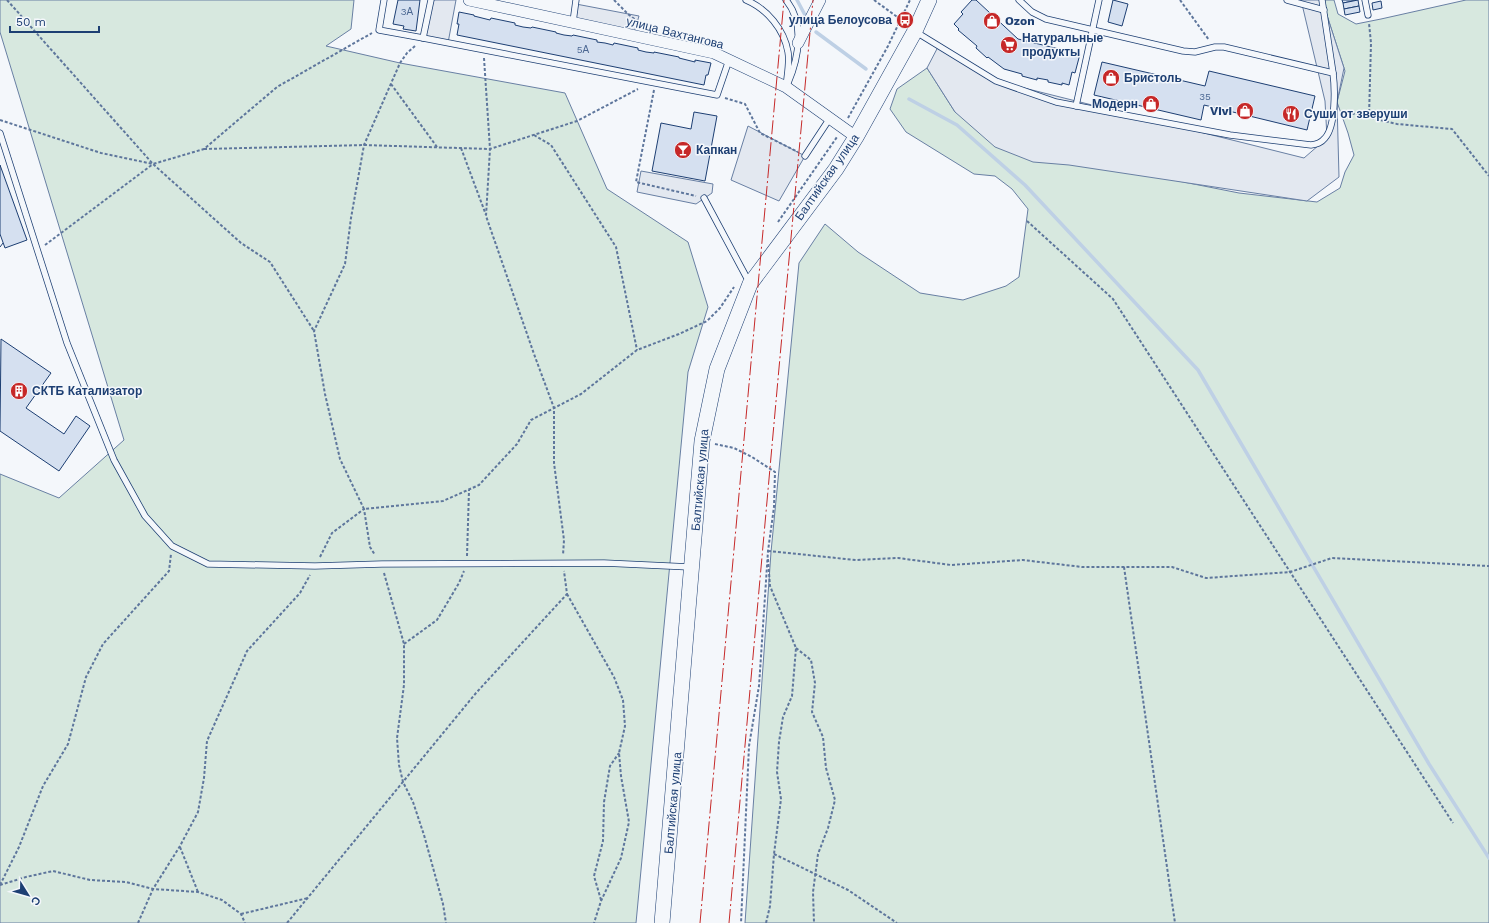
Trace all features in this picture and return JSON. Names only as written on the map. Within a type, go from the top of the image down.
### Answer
[{"type":"main road","name":"Балтийская улица","points":[[662,923],[702,441],[717,369],[747,278],[836,169],[856,137],[915,32],[929,0]]},
{"type":"street","name":"улица Вахтангова","points":[[469,0],[714,54],[786,87],[856,137]]},
{"type":"street","points":[[798,43],[820,0]]},
{"type":"lane","points":[[384,0],[379,30],[717,95],[729,60]]},
{"type":"lane","points":[[423,38],[432,0]]},
{"type":"lane","points":[[573,22],[576,0]]},
{"type":"lane","points":[[746,0],[767,13],[776,24],[784,38],[788,53],[786,87]]},
{"type":"lane","points":[[786,0],[792,7],[797,20],[798,43],[793,70],[786,87]]},
{"type":"lane","points":[[1019,0],[1032,12],[1046,19],[1183,52],[1196,52],[1214,47],[1224,47],[1333,73]]},
{"type":"lane","points":[[1076,106],[1099,0]]},
{"type":"lane","points":[[1287,0],[1324,10]]},
{"type":"lane","points":[[915,32],[996,81],[1056,102],[1230,135],[1311,145],[1319,143],[1326,138],[1330,130],[1335,93],[1322,0]]},
{"type":"lane","points":[[1365,0],[1368,15]]},
{"type":"lane","points":[[805,156],[830,118]]},
{"type":"lane","points":[[0,133],[67,343],[114,460],[145,516],[172,546],[208,564],[315,566],[382,564],[604,563],[692,567]]},
{"type":"lane","points":[[704,198],[747,278]]},
{"type":"path","points":[[7,0],[153,164],[241,243],[270,262],[314,331],[325,394],[340,459],[364,508],[370,547],[382,564],[404,644],[404,685],[397,738],[399,765],[403,782],[413,802],[424,835],[444,904],[446,923]]},
{"type":"path","points":[[614,0],[643,26]]},
{"type":"path","points":[[874,0],[900,19]]},
{"type":"path","points":[[775,227],[843,127],[888,46],[910,0]]},
{"type":"path","points":[[1180,0],[1214,47]]},
{"type":"path","points":[[1368,15],[1371,43],[1368,117]]},
{"type":"path","points":[[204,149],[277,87],[379,30]]},
{"type":"path","points":[[314,331],[345,264],[351,218],[364,145],[400,63],[407,53],[423,38]]},
{"type":"path","points":[[484,50],[490,149],[486,216]]},
{"type":"path","points":[[37,251],[153,164],[204,149],[364,145],[490,149],[577,121],[653,83]]},
{"type":"path","points":[[653,83],[636,182],[704,198]]},
{"type":"path","points":[[391,84],[437,147]]},
{"type":"path","points":[[717,95],[745,104],[760,134],[788,146],[805,156]]},
{"type":"path","points":[[1333,108],[1396,124],[1452,130],[1489,176]]},
{"type":"path","points":[[0,120],[101,153],[153,164]]},
{"type":"path","points":[[534,135],[551,144],[616,246],[637,350]]},
{"type":"path","points":[[461,148],[554,408],[554,463],[564,540],[563,564],[567,594],[614,677],[623,700],[625,726],[619,753],[621,776],[629,822],[621,858],[601,901],[594,923]]},
{"type":"path","points":[[1027,221],[1112,299],[1453,823]]},
{"type":"path","points":[[325,560],[318,560],[332,534],[364,508],[443,501],[479,485],[517,444],[531,420],[581,394],[637,350],[680,334],[707,321],[747,278]]},
{"type":"path","points":[[702,441],[734,448],[752,457],[774,472],[774,507],[768,552],[759,686],[749,746],[741,923]]},
{"type":"path","points":[[404,644],[437,620],[459,583],[467,564],[469,489]]},
{"type":"path","points":[[0,885],[18,847],[43,786],[68,744],[86,677],[103,644],[169,571],[172,546]]},
{"type":"path","points":[[768,552],[856,560],[898,558],[952,564],[1023,560],[1082,567],[1172,567],[1206,578],[1290,572],[1332,558],[1489,566]]},
{"type":"path","points":[[766,923],[770,906],[774,854],[781,799],[777,772],[779,742],[783,717],[792,696],[796,648],[770,586],[768,552]]},
{"type":"path","points":[[138,923],[153,889],[180,846],[198,812],[204,778],[207,741],[224,699],[247,651],[300,593],[315,566]]},
{"type":"path","points":[[1124,567],[1175,923]]},
{"type":"path","points":[[288,923],[476,693],[567,594]]},
{"type":"path","points":[[796,648],[811,660],[814,683],[812,712],[823,737],[826,768],[835,800],[828,828],[818,854],[813,892],[814,923]]},
{"type":"path","points":[[601,901],[594,876],[603,841],[604,802],[610,766],[619,753]]},
{"type":"path","points":[[180,846],[198,892]]},
{"type":"path","points":[[774,854],[848,890],[897,923]]},
{"type":"path","points":[[0,885],[53,871],[90,880],[126,882],[153,889],[198,892],[222,900],[241,914],[245,923]]},
{"type":"path","points":[[241,914],[308,898]]},
{"type":"shaded area","points":[[0,0],[354,0],[351,29],[326,46],[400,63],[565,93],[607,189],[688,242],[708,307],[688,372],[636,923],[0,923],[0,474],[59,498],[124,440],[0,32]]},
{"type":"shaded area","points":[[431,0],[456,0],[448,43],[423,38]]},
{"type":"shaded area","points":[[1301,0],[1322,0],[1344,68],[1337,102],[1339,177],[1307,201],[1069,165],[1033,162],[995,147],[955,112],[927,68],[939,45],[996,81],[1304,158],[1327,138],[1325,101]]},
{"type":"shaded area","points":[[1322,0],[1334,0],[1338,14],[1356,24],[1466,0],[1489,0],[1489,923],[745,923],[771,552],[799,263],[825,224],[858,252],[920,293],[963,300],[1006,286],[1019,277],[1028,209],[1012,189],[995,176],[974,174],[906,132],[890,109],[897,89],[927,68],[955,112],[1118,169],[1239,193],[1317,202],[1340,188],[1345,172],[1354,155],[1337,102],[1345,71]]},
{"type":"shaded area","points":[[576,4],[639,16],[633,36],[573,22]]},
{"type":"shaded area","points":[[748,126],[805,156],[779,201],[731,180]]},
{"type":"shaded area","points":[[641,171],[713,184],[712,193],[696,204],[637,192]]},
{"type":"building","points":[[398,0],[420,0],[416,31],[403,29],[404,26],[393,24]]},
{"type":"building","points":[[972,0],[976,0],[1018,39],[1080,54],[1075,73],[1072,72],[1069,85],[1062,83],[1062,85],[1048,82],[1048,80],[1037,78],[1037,80],[1022,76],[1022,74],[1004,69],[988,57],[987,58],[976,48],[977,46],[958,30],[959,29],[954,24],[963,14],[961,12]]},
{"type":"building","points":[[1113,0],[1128,4],[1122,26],[1108,22]]},
{"type":"building","points":[[1342,0],[1358,0],[1343,3]]},
{"type":"building","points":[[1358,0],[1359,6],[1344,9],[1343,3]]},
{"type":"building","points":[[1381,1],[1382,8],[1373,10],[1372,3]]},
{"type":"building","points":[[1359,6],[1360,12],[1345,15],[1344,9]]},
{"type":"building","points":[[459,12],[490,20],[491,18],[515,23],[515,25],[523,27],[532,27],[564,35],[573,35],[597,40],[597,42],[613,45],[614,43],[638,48],[638,50],[646,52],[679,57],[695,62],[695,60],[711,63],[704,85],[457,35]]},
{"type":"building","points":[[1102,62],[1205,86],[1209,71],[1315,96],[1307,130],[1204,105],[1201,120],[1094,95]]},
{"type":"building","name":"Капкан","points":[[694,112],[717,116],[705,181],[652,171],[661,123],[691,129]]},
{"type":"building","points":[[0,165],[27,240],[5,248],[0,234]]},
{"type":"building","name":"СКТБ Катализатор","points":[[1,339],[51,373],[26,408],[64,434],[76,416],[90,426],[59,471],[0,431]]},
{"type":"waterway","points":[[797,0],[805,15]]},
{"type":"waterway","points":[[816,32],[866,69]]},
{"type":"waterway","points":[[909,99],[957,125],[1025,185],[1198,370],[1429,764],[1489,858]]},
{"type":"fence","points":[[0,247],[3,243]]},
{"type":"power","points":[[700,923],[784,0]]},
{"type":"power","points":[[729,923],[813,0]]},
{"type":"place","name":"улица Белоусова","points":[[905,20]]},
{"type":"place","name":"Ozon","points":[[992,21]]},
{"type":"place","name":"Натуральные продукты","points":[[1009,45]]},
{"type":"place","name":"Бристоль","points":[[1111,78]]},
{"type":"place","name":"Модерн","points":[[1151,104]]},
{"type":"place","name":"Vivi","points":[[1245,111]]},
{"type":"place","name":"Суши от зверуши","points":[[1291,114]]},
{"type":"place","name":"Капкан","points":[[683,150]]},
{"type":"place","name":"СКТБ Катализатор","points":[[19,391]]}]
